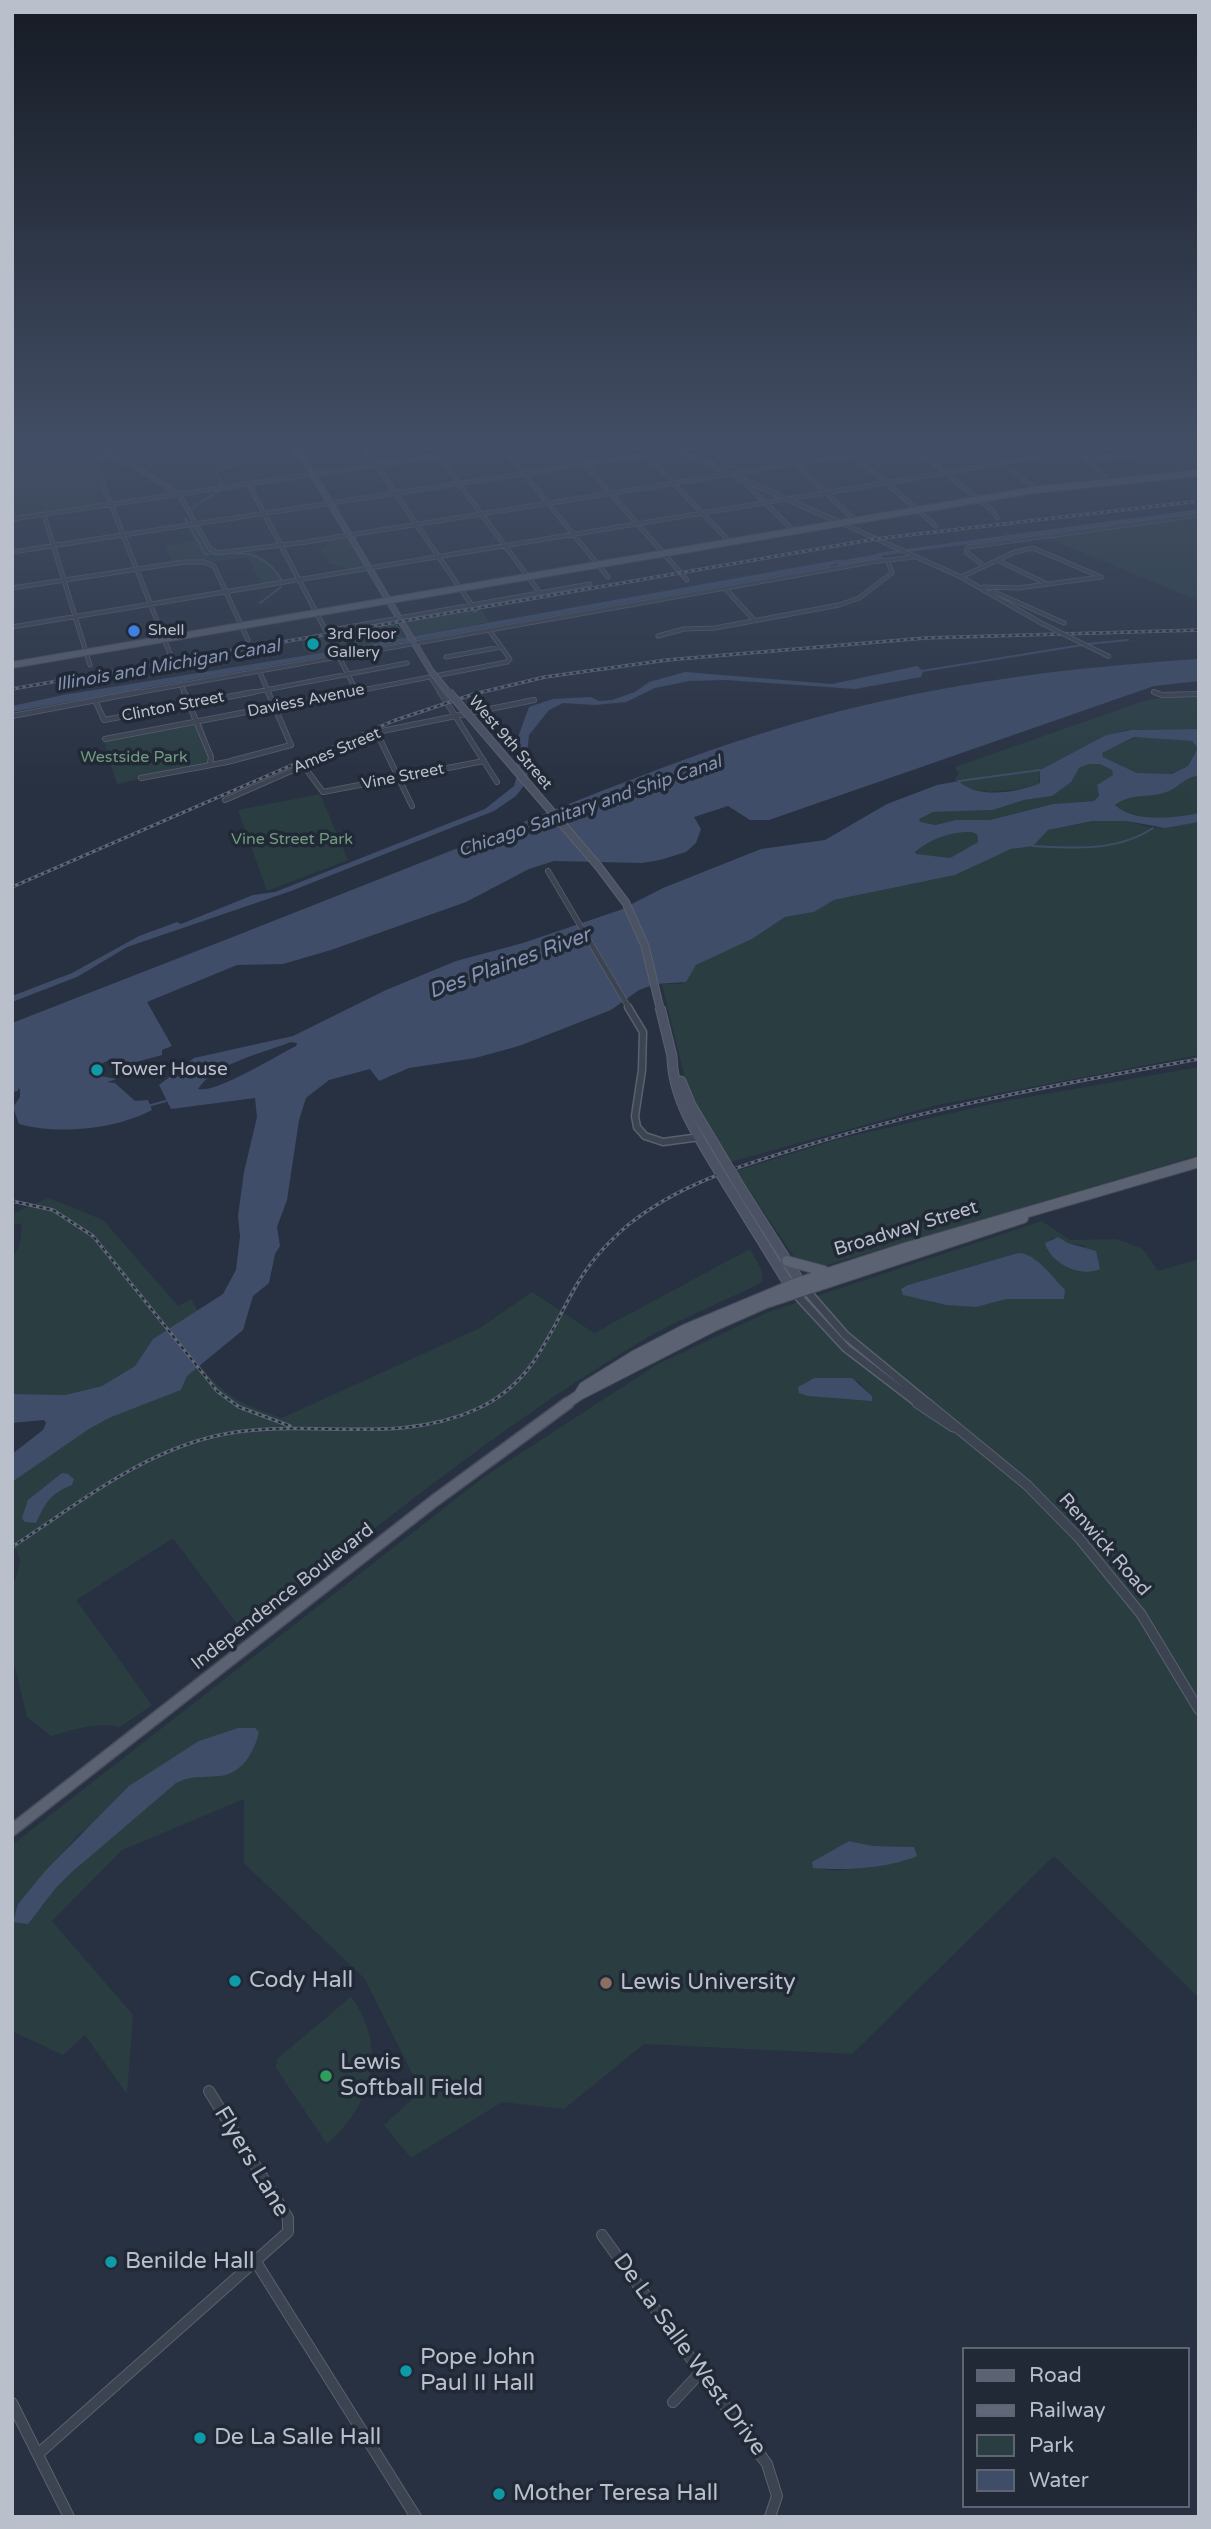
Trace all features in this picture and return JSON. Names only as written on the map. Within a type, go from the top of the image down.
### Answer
[{"type":"main road","name":"West 9th Street","points":[[364,561],[431,674],[599,867],[626,903],[645,946],[679,1093],[698,1137],[711,1159],[787,1261],[797,1287]]},
{"type":"main road","points":[[12,665],[621,561]]},
{"type":"main road","name":"West 9th Street","points":[[671,1056],[685,1092],[721,1155],[738,1192],[797,1287]]},
{"type":"main road","name":"Broadway Street","points":[[797,1287],[828,1271],[1199,1162]]},
{"type":"main road","name":"Broadway Street","points":[[797,1287],[955,1242],[1023,1219],[1023,1215]]},
{"type":"main road","points":[[787,1261],[805,1268],[828,1271]]},
{"type":"main road","name":"Independence Boulevard","points":[[12,1830],[434,1501],[579,1395],[797,1287]]},
{"type":"street","points":[[58,561],[90,665]]},
{"type":"street","points":[[135,561],[176,669]]},
{"type":"street","points":[[288,561],[326,631],[473,607],[590,584]]},
{"type":"street","points":[[12,627],[415,561]]},
{"type":"street","points":[[441,561],[473,607]]},
{"type":"street","points":[[518,561],[540,593]]},
{"type":"street","points":[[595,561],[608,577]]},
{"type":"street","points":[[672,561],[687,580]]},
{"type":"street","points":[[12,716],[259,670],[888,561]]},
{"type":"street","points":[[658,636],[684,629],[715,628],[839,605],[859,598],[892,573],[888,561]]},
{"type":"street","points":[[924,561],[961,577],[1044,624],[1110,657]]},
{"type":"street","points":[[978,561],[984,566]]},
{"type":"street","points":[[961,577],[994,561]]},
{"type":"street","points":[[998,561],[1047,584]]},
{"type":"street","points":[[974,585],[1006,588],[1101,576],[1067,561]]},
{"type":"street","points":[[12,588],[204,562],[214,566],[248,640]]},
{"type":"street","points":[[983,587],[1065,623]]},
{"type":"street","points":[[725,588],[754,620]]},
{"type":"street","points":[[446,657],[501,647],[489,631]]},
{"type":"street","name":"Daviess Avenue","points":[[105,739],[356,692],[431,674],[507,662],[510,660],[501,647]]},
{"type":"street","points":[[340,657],[356,692]]},
{"type":"street","name":"Clinton Street","points":[[95,700],[104,720],[407,663]]},
{"type":"street","points":[[259,670],[276,707]]},
{"type":"street","name":"West 9th Street","points":[[431,674],[497,782]]},
{"type":"street","points":[[181,684],[199,722],[211,757],[210,763]]},
{"type":"street","points":[[1154,692],[1199,694]]},
{"type":"street","name":"Ames Street","points":[[225,800],[377,733],[534,700]]},
{"type":"street","name":"Ames Street","points":[[141,778],[210,763],[227,762],[291,745],[276,707]]},
{"type":"street","points":[[377,733],[412,806]]},
{"type":"street","name":"Vine Street","points":[[303,765],[323,792],[484,761]]},
{"type":"street","points":[[548,871],[643,1032],[635,1116],[637,1127],[645,1136],[663,1142],[709,1135]]},
{"type":"street","name":"Renwick Road","points":[[797,1287],[823,1326],[859,1358],[947,1425],[954,1427],[1027,1485],[1092,1552],[1147,1623],[1199,1710]]},
{"type":"street","name":"Flyers Lane","points":[[38,2454],[288,2232],[288,2218],[209,2091]]},
{"type":"street","name":"De La Salle West Drive","points":[[602,2235],[767,2464],[777,2496],[770,2517]]},
{"type":"street","points":[[256,2262],[416,2517]]},
{"type":"street","points":[[673,2402],[701,2372]]},
{"type":"street","points":[[12,2403],[69,2517]]},
{"type":"green space","points":[[172,561],[220,561],[213,562]]},
{"type":"green space","points":[[250,561],[264,561],[277,571],[282,581],[262,585]]},
{"type":"green space","points":[[360,561],[364,568],[351,570],[326,562]]},
{"type":"green space","points":[[1103,561],[1199,561],[1199,601]]},
{"type":"green space","points":[[479,607],[489,622],[414,636],[405,621]]},
{"type":"green space","points":[[396,622],[405,638],[310,654],[304,649],[301,639]]},
{"type":"green space","points":[[1199,696],[1199,729],[1127,730],[1106,735],[1040,770],[1039,784],[1021,789],[990,792],[970,789],[959,781],[954,781],[959,773],[955,767],[1144,701]]},
{"type":"green space","name":"Westside Park","points":[[202,723],[214,763],[117,784],[104,741]]},
{"type":"green space","points":[[1137,737],[1192,741],[1198,748],[1188,766],[1172,774],[1137,773],[1103,757],[1101,753]]},
{"type":"green space","points":[[1100,764],[1112,770],[1113,775],[1097,785],[1099,796],[1094,801],[1053,804],[990,820],[956,820],[935,825],[921,822],[919,818],[933,812],[993,810],[1024,800],[1052,796],[1079,768]]},
{"type":"green space","points":[[1199,776],[1199,813],[1167,818],[1143,817],[1132,815],[1115,805],[1128,798],[1162,793],[1187,779]]},
{"type":"green space","name":"Vine Street Park","points":[[320,794],[348,860],[267,891],[238,810]]},
{"type":"green space","points":[[1101,820],[1126,821],[1153,828],[1199,822],[1199,1055],[937,1105],[730,1162],[700,1112],[685,1079],[662,984],[682,984],[696,965],[752,939],[785,917],[814,912],[834,900],[955,875],[1011,849],[1033,845],[1048,830]]},
{"type":"green space","points":[[956,833],[977,834],[978,842],[950,858],[916,855],[915,852],[921,847],[935,840]]},
{"type":"green space","points":[[1199,1067],[1199,1155],[824,1266],[811,1268],[797,1261],[736,1171],[839,1139],[1000,1102]]},
{"type":"green space","points":[[49,1198],[103,1220],[178,1306],[191,1299],[198,1312],[153,1339],[135,1366],[102,1386],[65,1395],[12,1394],[12,1259],[20,1244],[22,1224],[12,1223],[12,1214]]},
{"type":"green space","points":[[1042,1221],[1070,1240],[1117,1239],[1143,1249],[1158,1271],[1199,1259],[1199,1998],[1054,1856],[852,2054],[644,2044],[564,2109],[502,2102],[411,2158],[384,2125],[421,2091],[365,1979],[244,1863],[244,1799],[122,1850],[52,1921],[133,2015],[127,2094],[85,2035],[63,2055],[12,2031],[12,1845],[484,1477],[658,1364],[766,1313]],"holes":[[[1058,1237],[1068,1243],[1086,1246],[1060,1263],[1047,1250],[1050,1239]],[[1018,1253],[1037,1261],[1064,1299],[1007,1299],[976,1307],[933,1303],[908,1285]],[[814,1378],[858,1381],[872,1396],[872,1400],[808,1396],[802,1384]],[[238,1728],[259,1732],[251,1754],[235,1771],[176,1783],[108,1839],[55,1889],[42,1907],[18,1904],[79,1834]],[[849,1841],[873,1846],[914,1847],[908,1860],[837,1871],[813,1868],[813,1862]]]},
{"type":"green space","points":[[750,1249],[762,1271],[762,1282],[653,1334],[535,1409],[436,1481],[244,1633],[173,1538],[76,1600],[152,1705],[120,1727],[94,1726],[51,1736],[27,1717],[15,1667],[12,1669],[12,1581],[16,1579],[20,1561],[17,1550],[12,1549],[12,1482],[89,1429],[109,1418],[181,1390],[187,1376],[200,1365],[218,1385],[236,1399],[282,1418],[480,1328],[532,1292],[594,1333]]},
{"type":"green space","name":"Lewis Softball Field","points":[[351,1997],[369,2035],[372,2055],[370,2075],[355,2112],[327,2144],[276,2068],[277,2059]]},
{"type":"water","name":"Illinois and Michigan Canal","points":[[831,561],[847,561],[827,567],[12,712],[12,706],[63,695],[315,654]]},
{"type":"water","name":"Chicago Sanitary and Ship Canal","points":[[1199,659],[1199,681],[1154,686],[769,820],[750,820],[728,806],[694,817],[701,829],[696,843],[686,852],[642,863],[554,861],[529,869],[466,902],[331,950],[283,964],[237,965],[147,1002],[172,1046],[162,1050],[162,1055],[125,1065],[121,1065],[119,1059],[107,1061],[89,1070],[89,1074],[117,1079],[107,1082],[115,1083],[135,1101],[148,1100],[152,1110],[122,1122],[87,1128],[51,1129],[19,1124],[13,1107],[20,1097],[20,1090],[18,1088],[18,1091],[12,1092],[12,1023],[646,774],[777,729],[868,704],[1009,678]]},
{"type":"water","points":[[917,666],[923,671],[921,677],[855,689],[726,680],[689,681],[655,688],[626,702],[595,705],[563,703],[549,710],[529,735],[526,764],[528,780],[516,796],[494,811],[291,891],[127,947],[77,977],[12,1002],[12,996],[72,973],[139,936],[177,922],[181,924],[253,895],[275,892],[485,809],[514,786],[518,772],[515,754],[517,740],[529,707],[553,699],[591,697],[599,701],[612,700],[635,692],[649,682],[685,672],[832,684]]},
{"type":"water","name":"Des Plaines River","points":[[1199,729],[1199,776],[1162,793],[1128,798],[1115,805],[1132,815],[1143,817],[1199,813],[1199,822],[1165,828],[1126,821],[1093,821],[1048,830],[1033,846],[1011,849],[955,875],[834,900],[814,912],[785,917],[752,939],[696,965],[686,982],[656,984],[639,990],[611,1010],[519,1046],[475,1058],[409,1068],[379,1081],[370,1069],[329,1080],[306,1098],[299,1120],[287,1200],[277,1227],[280,1246],[275,1254],[269,1283],[253,1296],[243,1330],[187,1376],[181,1390],[109,1418],[12,1482],[12,1454],[43,1430],[46,1423],[44,1420],[12,1423],[12,1394],[65,1395],[102,1386],[135,1366],[153,1339],[223,1294],[236,1270],[240,1236],[238,1216],[244,1172],[257,1117],[255,1098],[171,1109],[159,1085],[194,1058],[293,1036],[386,990],[456,961],[523,943],[620,910],[663,888],[761,849],[825,840],[887,804],[937,785],[959,781],[966,787],[986,792],[1009,792],[1031,787],[1040,783],[1040,770],[1106,735],[1131,730]],"holes":[[[1134,737],[1192,741],[1198,748],[1188,766],[1172,774],[1137,773],[1103,757],[1102,753]],[[1100,764],[1112,770],[1113,775],[1097,785],[1099,796],[1094,801],[1053,804],[990,820],[956,820],[935,825],[921,822],[919,819],[933,812],[993,810],[1024,800],[1052,796],[1071,782],[1079,768]],[[963,832],[977,834],[978,842],[950,858],[915,852],[935,840]],[[291,1042],[297,1043],[296,1046],[231,1080],[218,1086],[198,1089],[215,1073],[253,1055]]]},
{"type":"water","points":[[1058,1237],[1068,1243],[1096,1251],[1100,1269],[1084,1272],[1059,1262],[1045,1243]]},
{"type":"water","points":[[1018,1253],[1031,1257],[1044,1267],[1065,1290],[1064,1299],[1007,1299],[976,1307],[946,1305],[903,1295],[901,1289],[908,1285]]},
{"type":"water","points":[[814,1378],[852,1378],[872,1396],[872,1401],[799,1393],[798,1387]]},
{"type":"water","points":[[62,1473],[74,1479],[72,1485],[50,1500],[36,1523],[25,1522],[22,1518],[28,1500]]},
{"type":"water","points":[[238,1728],[255,1728],[259,1732],[251,1754],[241,1766],[228,1774],[176,1783],[72,1872],[28,1924],[13,1922],[18,1904],[46,1870],[129,1786],[199,1741]]},
{"type":"water","points":[[849,1841],[873,1846],[914,1847],[917,1856],[866,1868],[813,1868],[812,1862]]},
{"type":"waterway","points":[[265,561],[281,579]]},
{"type":"waterway","name":"Illinois and Michigan Canal","points":[[840,563],[851,561]]},
{"type":"waterway","points":[[260,603],[281,587]]},
{"type":"waterway","points":[[1088,644],[1128,640]]},
{"type":"waterway","points":[[922,671],[1082,645]]},
{"type":"waterway","points":[[959,781],[1040,770]]},
{"type":"waterway","points":[[1033,846],[1079,848],[1110,845],[1139,836],[1153,828]]},
{"type":"waterway","points":[[148,1106],[166,1101]]},
{"type":"railway","points":[[12,689],[748,561]]},
{"type":"railway","points":[[12,887],[393,721],[474,694],[545,677],[667,660],[925,638],[1199,630]]},
{"type":"railway","points":[[12,1547],[113,1480],[167,1452],[196,1441],[257,1430],[384,1429],[415,1426],[446,1420],[477,1409],[497,1398],[526,1371],[547,1340],[581,1277],[613,1238],[648,1210],[713,1177],[758,1160],[902,1119],[1001,1096],[1199,1059]]},
{"type":"railway","points":[[12,1201],[53,1210],[93,1236],[217,1391],[239,1407],[290,1426]]},
{"type":"place","name":"Shell","points":[[134,631]]},
{"type":"place","name":"3rd Floor Gallery","points":[[313,644]]},
{"type":"place","name":"Tower House","points":[[97,1070]]},
{"type":"place","name":"Cody Hall","points":[[235,1981]]},
{"type":"place","name":"Lewis University","points":[[606,1983]]},
{"type":"place","name":"Lewis Softball Field","points":[[326,2076]]},
{"type":"place","name":"Benilde Hall","points":[[111,2262]]},
{"type":"place","name":"Pope John Paul II Hall","points":[[406,2371]]},
{"type":"place","name":"De La Salle Hall","points":[[200,2438]]},
{"type":"place","name":"Mother Teresa Hall","points":[[499,2494]]}]
